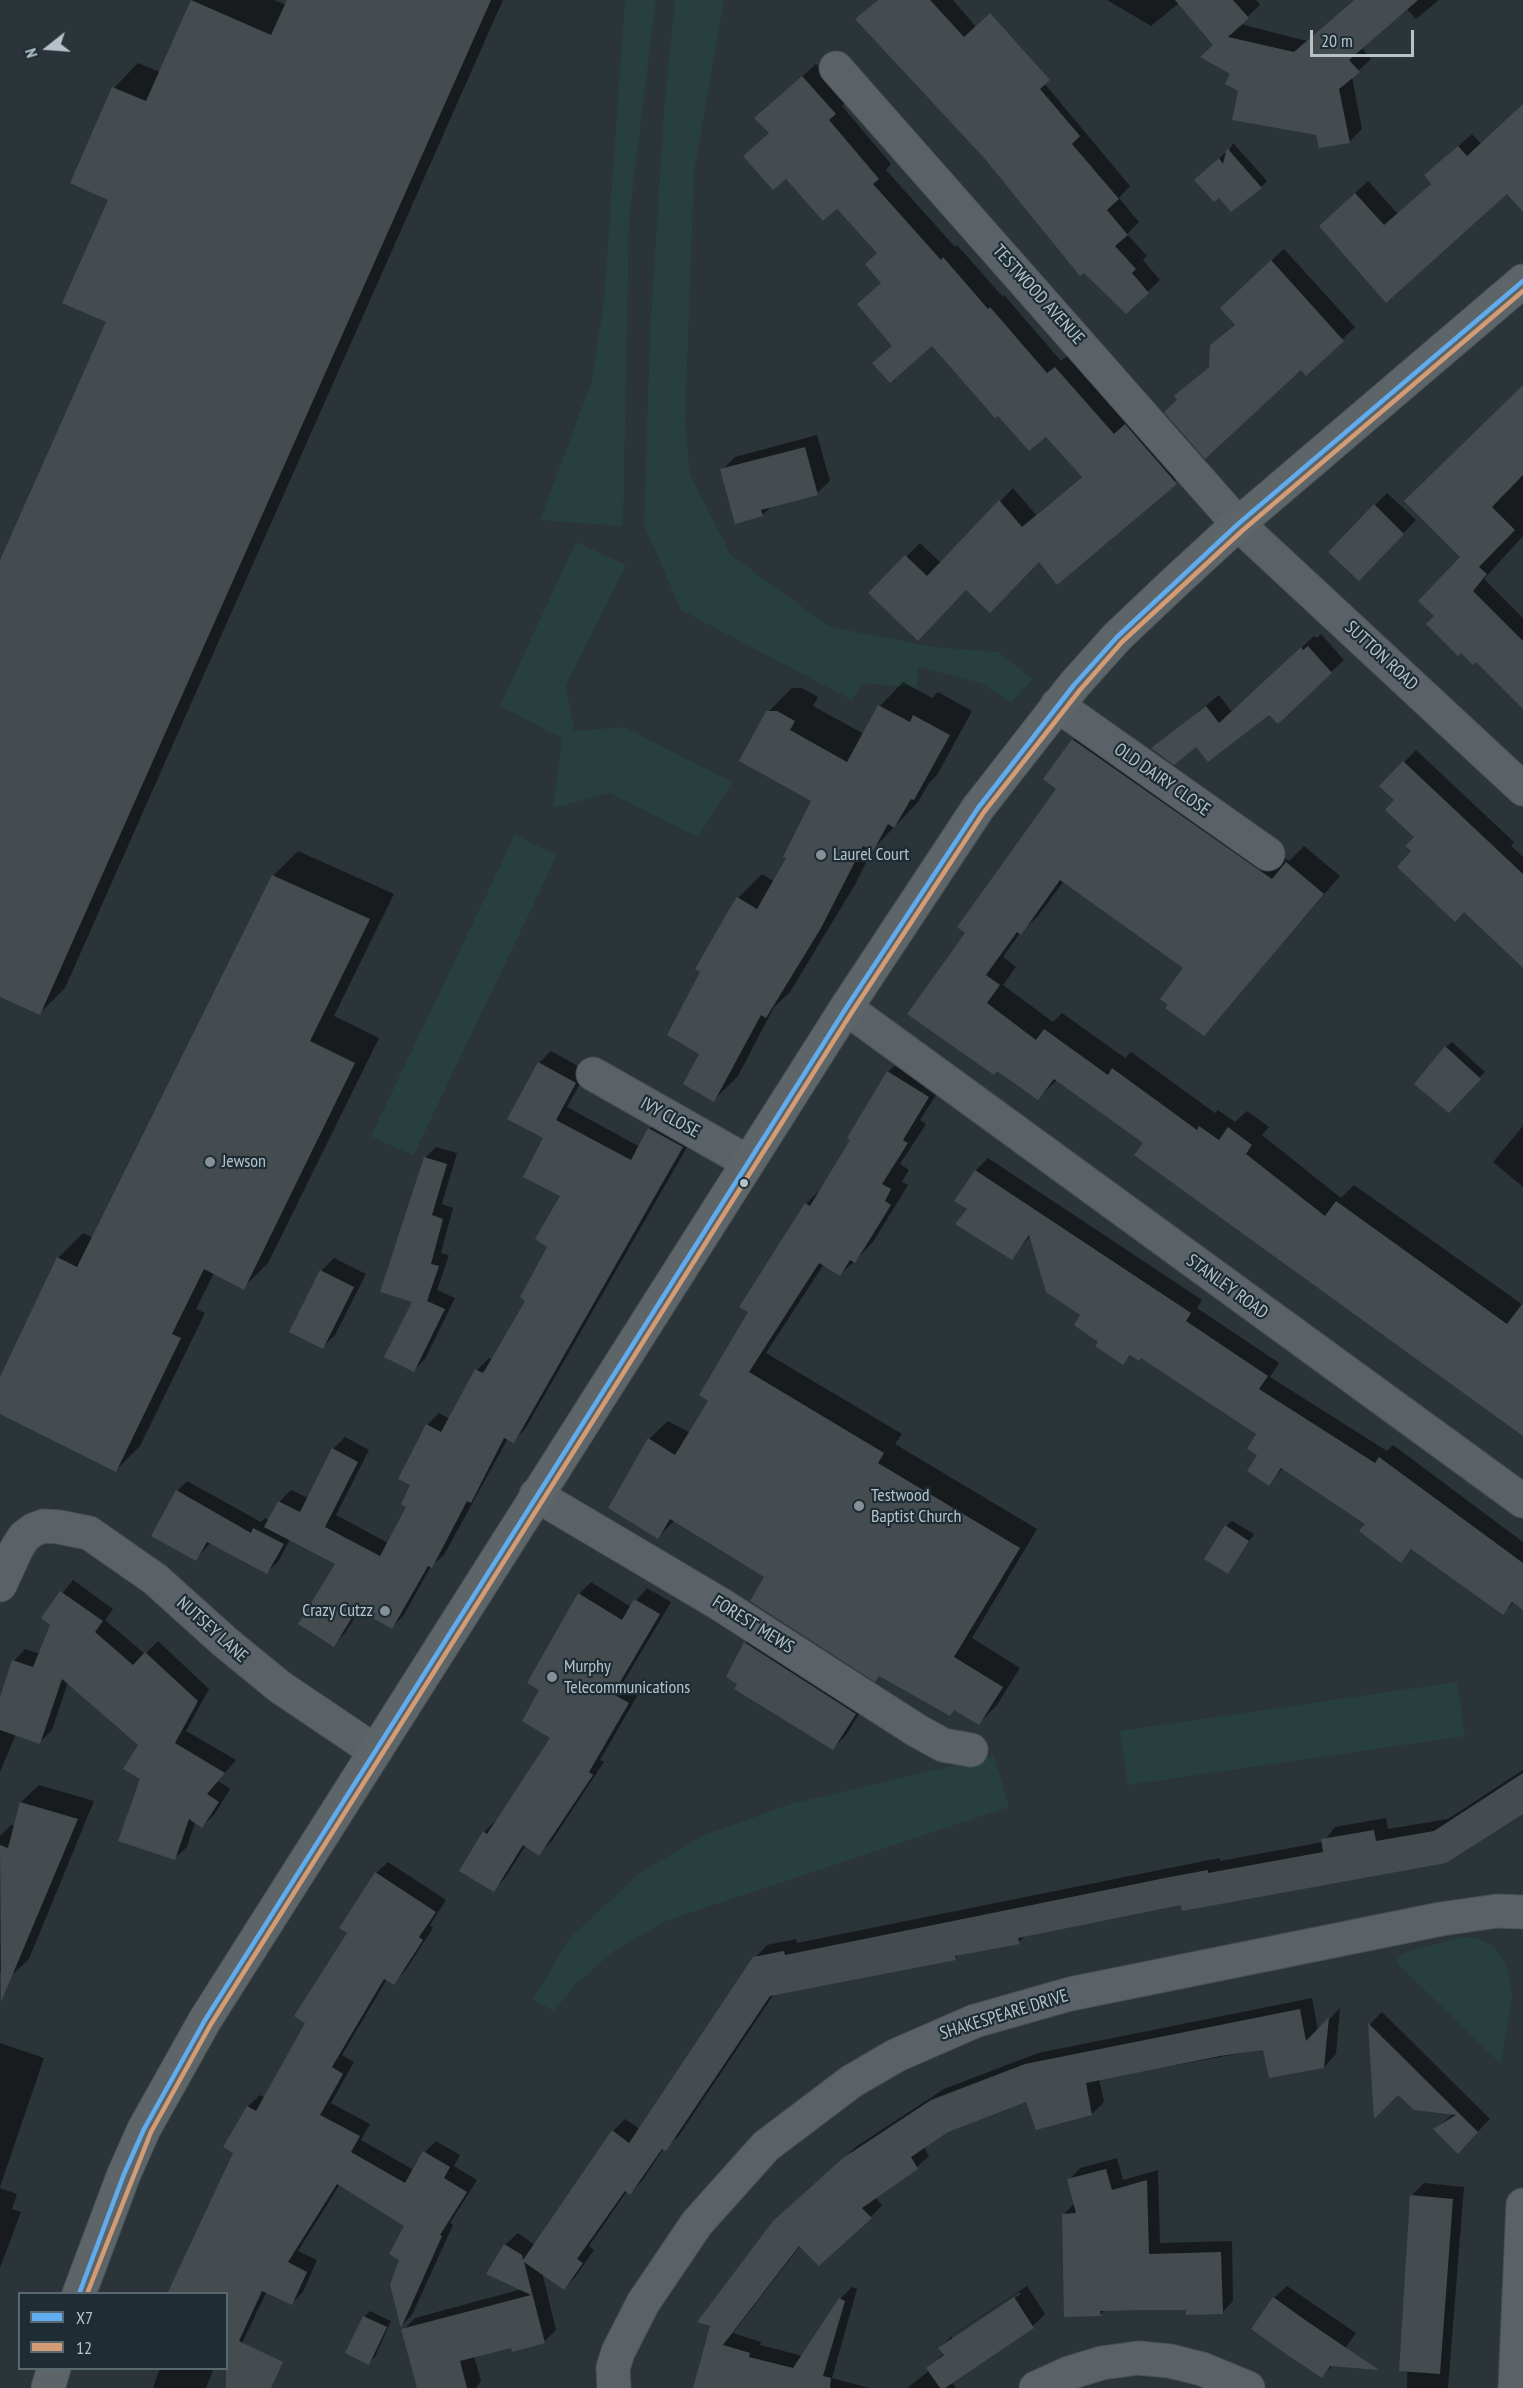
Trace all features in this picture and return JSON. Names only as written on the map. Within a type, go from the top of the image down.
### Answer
[{"type":"main road","points":[[80,2292],[124,2174],[164,2094],[205,2020],[846,1008],[978,808],[1057,705],[1118,637],[1238,524],[1523,281]]},
{"type":"main road","points":[[48,2388],[53,2370]]},
{"type":"street","name":"TESTWOOD AVENUE","points":[[836,68],[1238,524]]},
{"type":"street","name":"SUTTON ROAD","points":[[1238,524],[1523,789]]},
{"type":"street","name":"OLD DAIRY CLOSE","points":[[1057,705],[1268,854]]},
{"type":"street","name":"STANLEY ROAD","points":[[846,1008],[1523,1501]]},
{"type":"street","name":"IVY CLOSE","points":[[593,1074],[748,1162]]},
{"type":"street","name":"FOREST MEWS","points":[[536,1495],[720,1604],[916,1730],[943,1745],[971,1750]]},
{"type":"street","name":"NUTSEY LANE","points":[[0,1585],[24,1537],[44,1526],[74,1528],[102,1540],[156,1579],[250,1664],[375,1751]]},
{"type":"street","name":"SHAKESPEARE DRIVE","points":[[614,2388],[616,2360],[638,2312],[697,2223],[766,2146],[844,2087],[897,2055],[975,2021],[1070,1994],[1442,1919],[1497,1911],[1523,1912]]},
{"type":"street","points":[[1515,2388],[1523,2205]]},
{"type":"street","points":[[1036,2388],[1069,2373],[1102,2363],[1138,2358],[1170,2361],[1202,2369],[1248,2388]]},
{"type":"green space","points":[[625,0],[656,0],[629,217],[623,526],[540,520],[592,381],[604,301]]},
{"type":"green space","points":[[675,0],[724,0],[694,172],[685,421],[690,475],[731,555],[830,627],[935,647],[998,652],[1033,679],[1011,703],[981,683],[918,667],[917,688],[863,683],[852,700],[681,610],[644,524],[650,336],[664,111]]},
{"type":"green space","points":[[576,542],[626,565],[566,685],[574,731],[624,727],[732,782],[698,837],[610,793],[553,808],[562,738],[500,706]]},
{"type":"green space","points":[[515,835],[557,855],[413,1156],[371,1136]]},
{"type":"green space","points":[[1457,1682],[1465,1736],[1128,1785],[1120,1731]]},
{"type":"green space","points":[[994,1756],[1009,1807],[668,1920],[615,1950],[574,1986],[554,2011],[533,2000],[568,1940],[640,1873],[702,1836],[791,1804]]},
{"type":"green space","points":[[1462,1937],[1477,1938],[1491,1945],[1500,1954],[1508,1971],[1512,1997],[1501,2064],[1396,1962],[1401,1954]]},
{"type":"building","points":[[191,0],[271,35],[287,0],[491,0],[40,1015],[0,997],[0,560],[106,322],[62,303],[108,200],[70,183],[112,87],[146,101]]},
{"type":"building","points":[[878,0],[930,0],[964,37],[990,13],[1050,80],[1040,89],[1080,136],[1072,144],[1119,199],[1107,210],[1128,235],[1115,246],[1136,269],[1132,273],[1149,293],[1126,314],[1084,273],[1080,276],[985,159],[855,19]]},
{"type":"building","points":[[1175,0],[1233,0],[1249,18],[1228,37],[1294,52],[1354,0],[1418,0],[1349,60],[1360,72],[1339,89],[1350,143],[1319,148],[1316,135],[1232,120],[1238,91],[1225,84],[1230,74],[1200,57],[1213,45]]},
{"type":"building","points":[[802,76],[836,114],[829,120],[879,179],[873,184],[941,260],[943,257],[1047,373],[1055,367],[1114,434],[1125,424],[1177,484],[1057,585],[1039,562],[990,613],[966,590],[918,641],[868,593],[905,555],[927,576],[999,500],[1022,527],[1082,477],[1046,437],[1029,451],[998,416],[995,418],[932,346],[890,383],[872,363],[892,346],[857,304],[881,283],[865,264],[877,253],[837,209],[823,221],[786,179],[773,190],[743,156],[769,133],[754,118]]},
{"type":"building","points":[[1523,104],[1523,212],[1507,194],[1386,303],[1319,226],[1355,193],[1384,225],[1431,184],[1424,175],[1458,146],[1467,156]]},
{"type":"building","points":[[1227,148],[1262,188],[1231,212],[1219,198],[1214,202],[1194,180],[1219,158],[1223,164]]},
{"type":"building","points":[[1271,260],[1344,341],[1306,376],[1301,370],[1205,459],[1164,412],[1177,400],[1174,396],[1209,367],[1210,345],[1235,325],[1220,308]]},
{"type":"building","points":[[1523,385],[1523,475],[1492,507],[1515,530],[1479,567],[1487,574],[1473,591],[1523,641],[1523,709],[1476,662],[1473,665],[1461,653],[1458,656],[1426,624],[1434,616],[1418,601],[1460,557],[1404,501]]},
{"type":"building","points":[[805,447],[818,495],[761,510],[763,516],[735,524],[720,469]]},
{"type":"building","points":[[1374,504],[1404,534],[1359,581],[1328,552]]},
{"type":"building","points":[[1308,646],[1332,673],[1278,724],[1269,715],[1208,762],[1196,747],[1174,765],[1151,748],[1206,706],[1219,723],[1301,647],[1303,650]]},
{"type":"building","points":[[878,705],[910,722],[913,715],[950,735],[914,800],[911,799],[894,828],[888,824],[873,851],[863,846],[821,928],[766,1018],[761,1015],[714,1102],[683,1084],[699,1054],[667,1035],[700,972],[695,969],[730,908],[737,897],[757,909],[786,858],[783,857],[811,801],[739,761],[766,711],[777,711],[795,721],[790,730],[847,762]]},
{"type":"building","points":[[1072,739],[1272,879],[1286,862],[1324,894],[1204,1036],[1165,1008],[1168,1005],[1160,999],[1183,968],[1060,880],[1021,935],[1017,932],[986,975],[1000,985],[987,1003],[1036,1040],[1044,1029],[1108,1075],[1112,1068],[1197,1130],[1199,1126],[1219,1140],[1228,1127],[1252,1145],[1246,1154],[1325,1216],[1336,1201],[1507,1324],[1523,1303],[1523,1436],[1134,1155],[1143,1143],[1054,1079],[1038,1100],[997,1071],[994,1075],[907,1014],[965,933],[957,927],[1056,789],[1043,779]]},
{"type":"building","points":[[1403,761],[1523,874],[1523,968],[1464,912],[1455,922],[1397,867],[1411,851],[1405,846],[1414,837],[1385,810],[1394,800],[1379,786]]},
{"type":"building","points":[[272,875],[370,919],[310,1041],[355,1063],[244,1290],[204,1269],[172,1334],[181,1338],[116,1472],[0,1414],[0,1377],[57,1257],[77,1267]]},
{"type":"building","points":[[1445,1046],[1481,1079],[1449,1113],[1414,1084]]},
{"type":"building","points":[[538,1062],[576,1083],[556,1120],[631,1160],[648,1128],[683,1147],[514,1443],[504,1438],[471,1503],[467,1501],[432,1568],[428,1566],[392,1629],[357,1609],[334,1647],[298,1624],[335,1564],[264,1527],[278,1501],[300,1512],[332,1448],[358,1462],[325,1527],[380,1556],[406,1507],[401,1504],[410,1485],[398,1479],[426,1424],[441,1432],[475,1369],[483,1373],[525,1301],[520,1297],[547,1247],[535,1239],[560,1196],[523,1177],[543,1138],[507,1119]]},
{"type":"building","points":[[887,1071],[929,1097],[903,1140],[908,1143],[882,1184],[891,1189],[885,1201],[891,1205],[855,1263],[850,1260],[840,1276],[819,1263],[749,1372],[884,1453],[878,1463],[1020,1548],[954,1657],[1003,1687],[979,1725],[954,1710],[950,1716],[879,1676],[875,1682],[750,1601],[764,1577],[670,1519],[658,1539],[608,1508],[648,1438],[675,1455],[708,1401],[699,1395],[748,1312],[739,1307],[805,1203],[810,1206],[850,1140],[847,1138]]},
{"type":"building","points":[[424,1157],[447,1164],[432,1215],[443,1219],[431,1264],[439,1266],[427,1301],[445,1309],[414,1372],[384,1357],[412,1302],[380,1292]]},
{"type":"building","points":[[975,1170],[1191,1313],[1186,1321],[1268,1376],[1259,1389],[1375,1463],[1379,1457],[1523,1563],[1523,1610],[1512,1602],[1503,1615],[1411,1549],[1401,1563],[1359,1531],[1365,1524],[1281,1468],[1269,1486],[1247,1471],[1257,1455],[1247,1449],[1256,1434],[1141,1358],[1139,1361],[1130,1355],[1123,1365],[1095,1346],[1098,1342],[1074,1325],[1080,1315],[1046,1292],[1029,1235],[1012,1260],[955,1224],[967,1209],[954,1201]]},
{"type":"building","points":[[320,1270],[354,1287],[323,1349],[289,1332]]},
{"type":"building","points":[[176,1490],[251,1533],[253,1528],[284,1544],[267,1574],[207,1542],[196,1561],[151,1536]]},
{"type":"building","points":[[1225,1525],[1249,1541],[1228,1574],[1204,1559]]},
{"type":"building","points":[[60,1591],[103,1621],[95,1632],[133,1665],[145,1652],[198,1701],[175,1743],[225,1773],[207,1794],[219,1802],[202,1828],[189,1819],[175,1860],[118,1841],[140,1779],[123,1769],[138,1745],[62,1679],[40,1744],[0,1730],[0,1697],[12,1660],[33,1667],[50,1625],[41,1618]]},
{"type":"building","points":[[578,1593],[622,1620],[634,1599],[660,1614],[613,1694],[629,1703],[589,1772],[593,1775],[539,1856],[523,1845],[494,1892],[459,1871],[483,1831],[487,1834],[550,1738],[522,1721],[539,1690],[527,1683]]},
{"type":"building","points":[[744,1642],[856,1714],[833,1750],[734,1689],[737,1684],[726,1677]]},
{"type":"building","points":[[1523,1773],[1523,1814],[1446,1863],[1182,1911],[1181,1905],[1018,1938],[1020,1944],[955,1956],[956,1960],[770,1996],[666,2151],[662,2149],[630,2195],[625,2191],[577,2259],[583,2263],[564,2290],[524,2262],[545,2343],[512,2352],[511,2348],[460,2361],[467,2388],[417,2388],[401,2329],[531,2295],[486,2274],[504,2244],[522,2255],[523,2260],[612,2130],[629,2143],[753,1957],[784,1951],[785,1955],[1175,1876],[1208,1870],[1208,1873],[1323,1852],[1321,1839],[1374,1830],[1376,1841],[1434,1831]]},
{"type":"building","points":[[20,1802],[78,1819],[1,2002],[0,1845],[8,1848]]},
{"type":"building","points":[[375,1872],[436,1912],[419,1937],[423,1940],[394,1985],[384,1979],[332,2067],[343,2074],[320,2115],[360,2136],[351,2152],[405,2183],[423,2151],[450,2167],[444,2178],[467,2192],[440,2235],[442,2236],[401,2328],[390,2285],[399,2260],[389,2254],[404,2226],[337,2184],[288,2262],[307,2272],[292,2305],[262,2291],[239,2341],[283,2362],[271,2388],[226,2388],[228,2292],[168,2292],[233,2153],[223,2147],[247,2106],[256,2111],[305,2023],[294,2016],[347,1933],[339,1928]]},
{"type":"building","points":[[1300,2009],[1306,2041],[1329,2017],[1324,2068],[1269,2078],[1263,2050],[1220,2056],[1086,2083],[1092,2115],[1036,2130],[1026,2102],[948,2132],[911,2157],[918,2169],[862,2208],[872,2218],[819,2266],[799,2246],[723,2345],[750,2353],[749,2357],[793,2368],[839,2298],[845,2301],[823,2376],[831,2378],[830,2388],[693,2388],[710,2326],[697,2322],[773,2221],[843,2158],[931,2100],[1025,2064]]},
{"type":"building","points":[[1368,2023],[1478,2132],[1458,2154],[1433,2129],[1456,2115],[1414,2110],[1398,2095],[1374,2119]]},
{"type":"building","points":[[1106,2169],[1112,2190],[1147,2180],[1149,2254],[1221,2252],[1223,2314],[1186,2315],[1186,2310],[1143,2310],[1100,2311],[1101,2316],[1064,2317],[1062,2214],[1076,2213],[1067,2179]]},
{"type":"building","points":[[1410,2195],[1453,2199],[1440,2374],[1399,2371]]},
{"type":"building","points":[[1014,2297],[1034,2328],[945,2388],[940,2388],[926,2368],[944,2355],[938,2348]]},
{"type":"building","points":[[1273,2297],[1379,2370],[1330,2366],[1322,2378],[1286,2354],[1251,2329]]},
{"type":"building","points":[[363,2316],[387,2327],[369,2365],[345,2353]]},
{"type":"transit line","name":"X7","points":[[80,2292],[124,2174],[144,2129],[205,2020],[846,1008],[978,808],[1074,685],[1117,637],[1238,524],[1523,281]]},
{"type":"transit line","name":"12","points":[[88,2292],[151,2132],[211,2024],[852,1012],[984,812],[1080,690],[1122,642],[1243,530],[1523,291]]},
{"type":"place","name":"Laurel Court","points":[[821,855]]},
{"type":"place","name":"Jewson","points":[[210,1162]]},
{"type":"place","name":"Testwood Baptist Church","points":[[859,1506]]},
{"type":"place","name":"Crazy Cutzz","points":[[385,1611]]},
{"type":"place","name":"Murphy Telecommunications","points":[[552,1677]]}]
